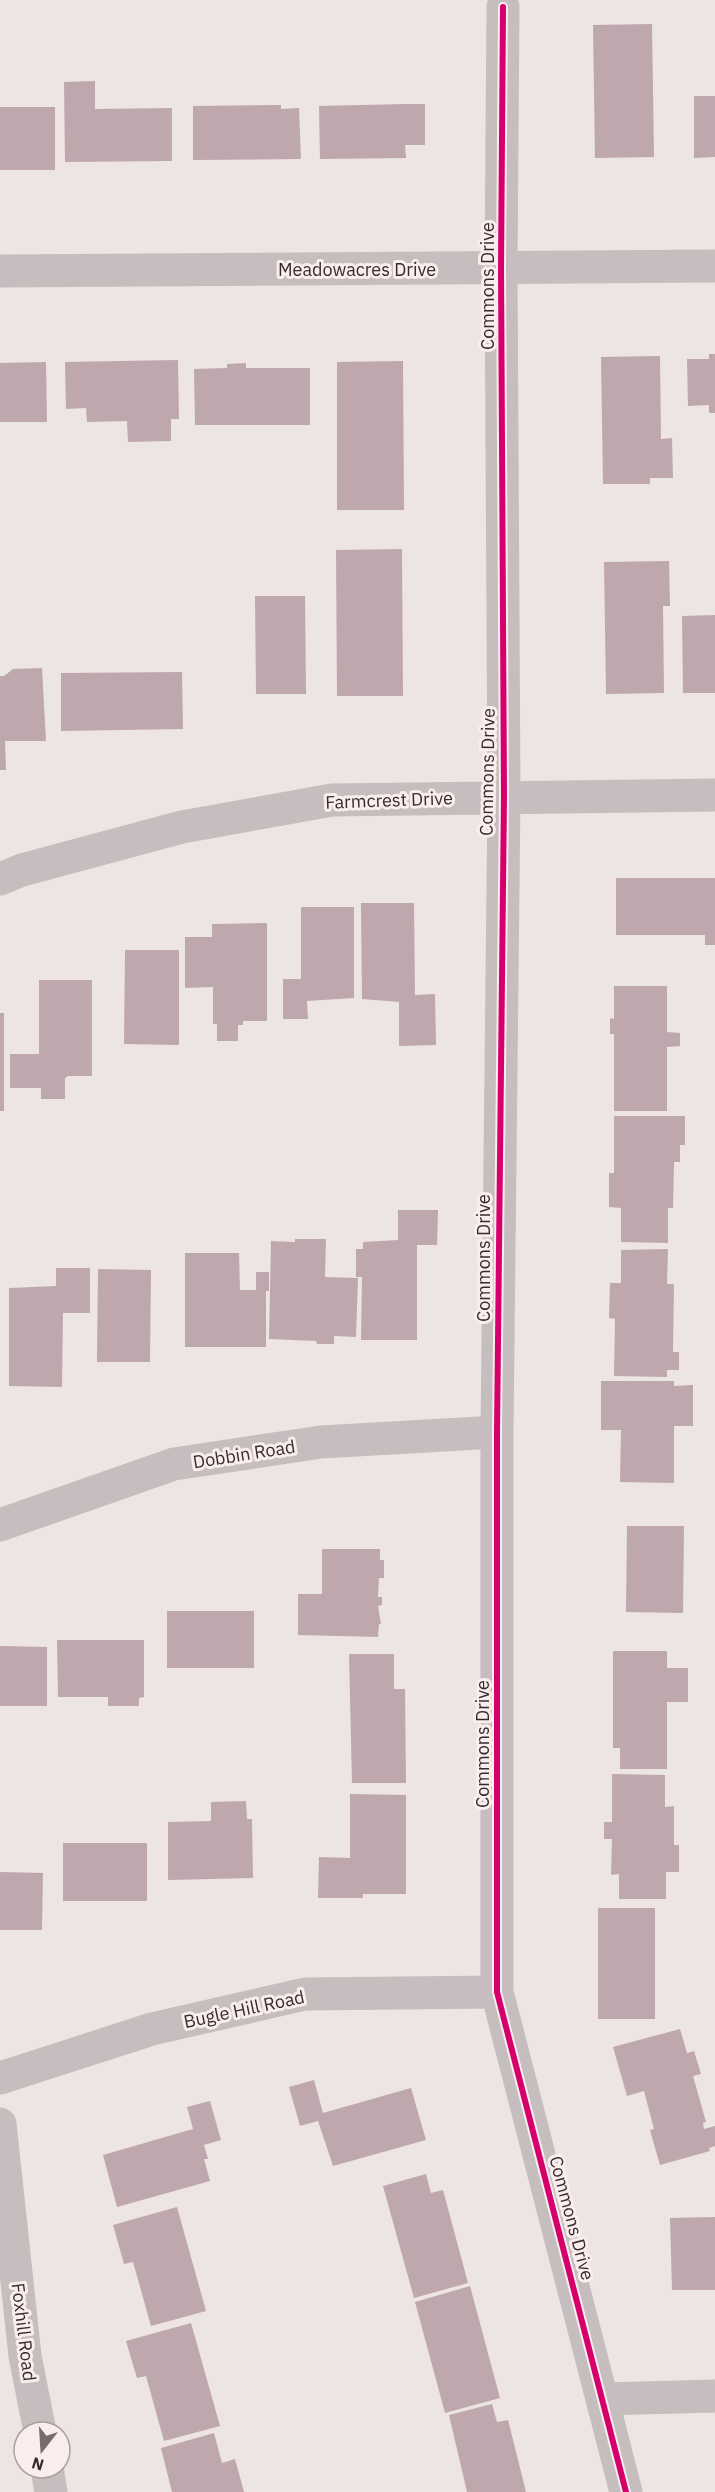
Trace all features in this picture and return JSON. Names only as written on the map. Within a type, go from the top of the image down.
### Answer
[{"type":"street","name":"Commons Drive","points":[[503,7],[501,268],[504,796],[497,1432],[496,1992],[626,2492]]},
{"type":"street","name":"Meadowacres Drive","points":[[0,271],[715,266]]},
{"type":"street","name":"Farmcrest Drive","points":[[0,879],[22,870],[182,827],[332,800],[715,795]]},
{"type":"street","name":"Dobbin Road","points":[[0,1525],[174,1464],[321,1442],[497,1432]]},
{"type":"street","name":"Bugle Hill Road","points":[[0,2078],[152,2029],[305,1994],[496,1992]]},
{"type":"street","name":"Foxhill Road","points":[[0,2124],[25,2356],[38,2420]]},
{"type":"street","points":[[603,2399],[715,2396]]},
{"type":"building","points":[[652,24],[654,157],[595,158],[593,25]]},
{"type":"building","points":[[95,81],[95,109],[172,108],[172,161],[65,162],[64,82]]},
{"type":"building","points":[[694,96],[715,96],[715,157],[694,158]]},
{"type":"building","points":[[425,104],[425,145],[405,145],[406,158],[320,159],[319,106]]},
{"type":"building","points":[[281,105],[281,109],[299,108],[301,159],[193,160],[193,106]]},
{"type":"building","points":[[0,107],[55,107],[55,170],[0,170]]},
{"type":"building","points":[[709,354],[715,354],[715,413],[709,413],[709,405],[688,406],[687,359],[709,359]]},
{"type":"building","points":[[660,356],[661,439],[672,438],[673,478],[650,478],[650,484],[603,484],[601,357]]},
{"type":"building","points":[[178,360],[179,419],[171,419],[171,441],[128,442],[127,421],[87,422],[86,408],[66,409],[65,362]]},
{"type":"building","points":[[403,361],[404,510],[337,510],[337,362]]},
{"type":"building","points":[[46,362],[47,422],[0,422],[0,363]]},
{"type":"building","points":[[246,363],[246,368],[310,368],[310,425],[195,425],[194,369],[227,368],[227,364]]},
{"type":"building","points":[[402,549],[403,696],[337,696],[336,550]]},
{"type":"building","points":[[669,561],[670,606],[663,606],[664,693],[606,694],[604,562]]},
{"type":"building","points":[[255,596],[305,596],[306,694],[256,694]]},
{"type":"building","points":[[715,615],[715,693],[683,693],[682,616]]},
{"type":"building","points":[[42,668],[46,741],[5,741],[6,770],[0,770],[0,676],[4,676],[13,669]]},
{"type":"building","points":[[182,672],[183,729],[61,731],[61,673]]},
{"type":"building","points":[[616,878],[715,878],[715,945],[705,945],[705,935],[616,935]]},
{"type":"building","points":[[361,903],[414,903],[415,995],[435,994],[436,1045],[399,1046],[399,1002],[362,999]]},
{"type":"building","points":[[301,907],[354,907],[354,998],[307,1001],[308,1019],[283,1019],[283,979],[301,979]]},
{"type":"building","points":[[267,923],[267,1021],[243,1021],[243,1025],[238,1025],[238,1041],[217,1041],[217,1024],[213,1024],[213,987],[185,988],[185,937],[212,937],[212,924]]},
{"type":"building","points":[[125,950],[179,950],[179,1045],[124,1044]]},
{"type":"building","points":[[39,980],[92,980],[92,1076],[65,1078],[65,1099],[41,1099],[41,1088],[10,1088],[10,1054],[39,1054]]},
{"type":"building","points":[[614,986],[667,986],[667,1032],[680,1033],[680,1046],[667,1047],[667,1111],[614,1111],[614,1034],[610,1034],[610,1018],[614,1019]]},
{"type":"building","points":[[0,1013],[4,1013],[4,1111],[0,1111]]},
{"type":"building","points":[[614,1116],[685,1116],[685,1145],[680,1145],[680,1162],[674,1162],[673,1208],[668,1208],[668,1243],[621,1242],[621,1208],[609,1207],[609,1173],[614,1173]]},
{"type":"building","points":[[398,1210],[438,1210],[437,1245],[417,1245],[417,1340],[361,1340],[362,1277],[356,1277],[356,1249],[363,1249],[363,1242],[398,1240]]},
{"type":"building","points":[[295,1239],[326,1239],[325,1277],[358,1278],[356,1337],[334,1336],[334,1344],[269,1339],[271,1241],[295,1242]]},
{"type":"building","points":[[668,1249],[667,1284],[674,1284],[673,1352],[679,1352],[679,1370],[667,1370],[667,1377],[614,1376],[615,1319],[609,1318],[610,1283],[621,1283],[621,1250]]},
{"type":"building","points":[[185,1253],[239,1253],[240,1290],[256,1290],[256,1272],[269,1272],[269,1291],[266,1291],[266,1347],[185,1347]]},
{"type":"building","points":[[56,1268],[90,1268],[90,1313],[63,1313],[62,1387],[9,1386],[9,1288],[56,1286]]},
{"type":"building","points":[[98,1269],[151,1270],[150,1362],[97,1362]]},
{"type":"building","points":[[601,1381],[674,1381],[674,1386],[693,1385],[693,1426],[674,1426],[674,1483],[620,1482],[621,1430],[601,1430]]},
{"type":"building","points":[[627,1526],[684,1526],[683,1613],[626,1612]]},
{"type":"building","points":[[322,1549],[380,1549],[380,1560],[384,1560],[384,1578],[379,1578],[378,1597],[382,1597],[382,1605],[378,1606],[381,1624],[379,1624],[378,1637],[298,1635],[298,1594],[322,1594]]},
{"type":"building","points":[[167,1611],[254,1611],[254,1668],[167,1668]]},
{"type":"building","points":[[57,1640],[144,1640],[144,1697],[139,1698],[139,1706],[108,1706],[108,1697],[58,1697]]},
{"type":"building","points":[[0,1646],[47,1647],[47,1706],[0,1706]]},
{"type":"building","points":[[613,1651],[667,1651],[667,1668],[688,1668],[688,1702],[667,1702],[667,1769],[620,1769],[620,1748],[613,1748]]},
{"type":"building","points":[[349,1654],[394,1654],[394,1689],[405,1689],[406,1783],[352,1783]]},
{"type":"building","points":[[612,1774],[665,1775],[665,1807],[674,1806],[674,1845],[679,1845],[679,1872],[666,1872],[666,1899],[619,1899],[619,1874],[611,1875],[612,1839],[604,1839],[604,1822],[612,1822]]},
{"type":"building","points":[[350,1794],[406,1795],[406,1894],[363,1894],[363,1898],[318,1898],[319,1857],[350,1858]]},
{"type":"building","points":[[246,1801],[247,1819],[252,1819],[253,1878],[168,1880],[168,1822],[211,1821],[211,1802]]},
{"type":"building","points":[[63,1843],[147,1843],[147,1901],[63,1901]]},
{"type":"building","points":[[0,1872],[43,1873],[42,1930],[0,1930]]},
{"type":"building","points":[[598,1908],[655,1908],[655,2019],[598,2019]]},
{"type":"building","points":[[680,2029],[687,2053],[694,2051],[701,2074],[693,2076],[706,2122],[703,2123],[704,2129],[715,2126],[715,2146],[709,2148],[710,2151],[660,2165],[650,2130],[654,2129],[644,2091],[627,2096],[613,2047]]},
{"type":"building","points":[[314,2080],[323,2113],[411,2088],[426,2140],[333,2166],[318,2121],[300,2126],[289,2087]]},
{"type":"building","points":[[210,2101],[221,2140],[204,2145],[208,2159],[204,2159],[210,2181],[117,2207],[103,2155],[193,2129],[187,2107]]},
{"type":"building","points":[[426,2174],[431,2193],[443,2190],[468,2283],[414,2298],[383,2186]]},
{"type":"building","points":[[177,2207],[206,2311],[151,2326],[133,2262],[124,2264],[113,2225]]},
{"type":"building","points":[[715,2217],[715,2290],[672,2290],[670,2218]]},
{"type":"building","points":[[470,2286],[500,2398],[445,2413],[415,2302]]},
{"type":"building","points":[[191,2323],[220,2426],[164,2441],[146,2376],[137,2378],[126,2341]]},
{"type":"building","points":[[492,2404],[497,2422],[508,2420],[526,2492],[467,2492],[449,2415]]},
{"type":"building","points":[[214,2433],[222,2463],[235,2459],[244,2492],[172,2492],[161,2448]]},
{"type":"cycle path","points":[[503,7],[501,268],[504,796],[497,1432],[497,1992],[626,2492]]}]
